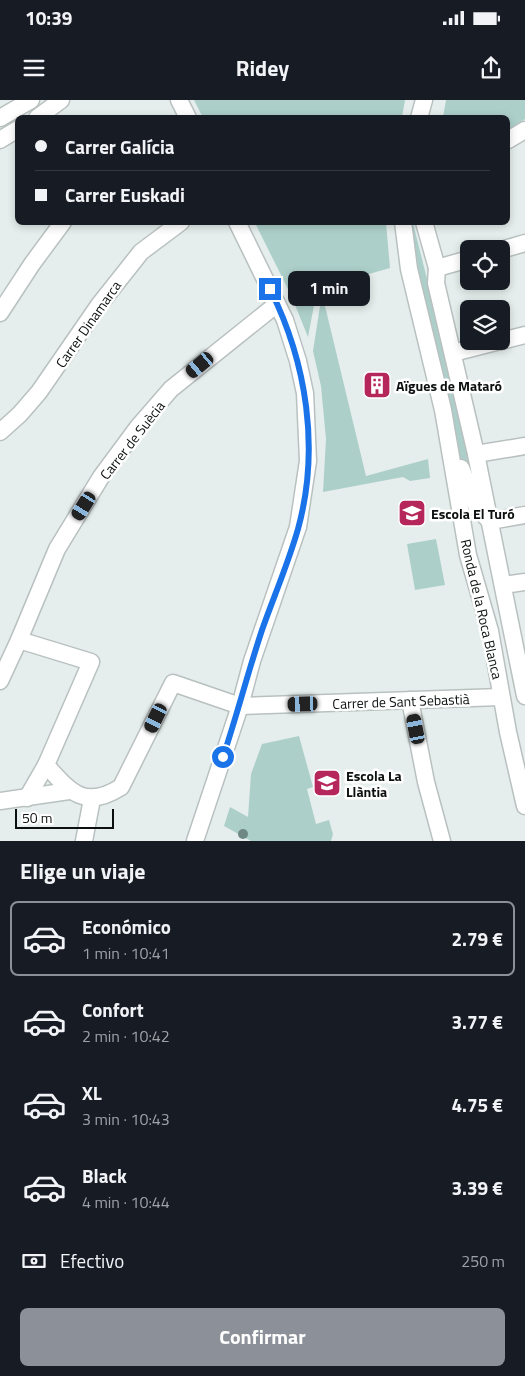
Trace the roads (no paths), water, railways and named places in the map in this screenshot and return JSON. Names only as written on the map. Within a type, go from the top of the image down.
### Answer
[{"type":"street","points":[[0,118],[31,100]]},
{"type":"street","points":[[42,115],[61,100]]},
{"type":"street","points":[[179,100],[186,115]]},
{"type":"street","points":[[510,139],[525,130]]},
{"type":"street","points":[[0,140],[15,131]]},
{"type":"street","points":[[0,313],[32,264],[61,225]]},
{"type":"street","name":"Carrer Dinamarca","points":[[0,432],[20,414],[39,392],[99,305],[141,252],[177,225]]},
{"type":"street","points":[[195,841],[240,706],[252,661],[298,527],[308,461],[305,393],[298,361],[278,304],[238,225]]},
{"type":"street","name":"Ronda de la Roca Blanca","points":[[403,225],[409,268],[443,410],[459,464],[472,497],[477,508],[490,520]]},
{"type":"street","name":"Ronda de la Roca Blanca","points":[[425,225],[436,268],[436,283],[504,585],[525,696]]},
{"type":"street","points":[[510,247],[525,243]]},
{"type":"street","points":[[436,268],[460,261]]},
{"type":"street","name":"Carrer de Suècia","points":[[0,681],[57,548],[101,477],[138,427],[172,389],[278,304]]},
{"type":"street","points":[[510,339],[525,335]]},
{"type":"street","points":[[453,353],[465,350]]},
{"type":"street","name":"Ronda de la Roca Blanca","points":[[443,410],[468,554],[490,631],[501,697],[525,806]]},
{"type":"street","points":[[476,454],[525,446]]},
{"type":"street","points":[[490,520],[525,515]]},
{"type":"street","points":[[504,585],[525,582]]},
{"type":"street","points":[[19,640],[91,662],[46,765],[27,798]]},
{"type":"street","points":[[0,801],[69,791],[92,799],[108,796],[121,787],[173,683],[240,706]]},
{"type":"street","name":"Carrer de Sant Sebastià","points":[[240,706],[501,697]]},
{"type":"street","points":[[410,700],[426,782],[442,841]]},
{"type":"street","points":[[46,765],[69,791]]},
{"type":"street","points":[[84,841],[92,799]]},
{"type":"place","name":"Aïgues de Mataró","points":[[377,385]]},
{"type":"place","name":"Escola El Turó","points":[[412,513]]},
{"type":"place","name":"Escola La Llàntia","points":[[327,783]]}]
